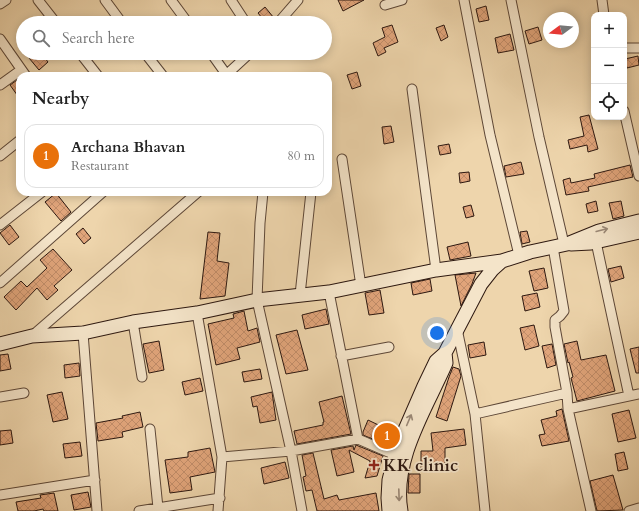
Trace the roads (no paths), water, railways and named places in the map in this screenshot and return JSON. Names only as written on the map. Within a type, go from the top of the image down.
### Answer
[{"type":"street","points":[[0,4],[6,0]]},
{"type":"street","points":[[38,0],[51,16]]},
{"type":"street","points":[[105,0],[117,16]]},
{"type":"street","points":[[171,0],[183,16]]},
{"type":"street","points":[[231,0],[241,16]]},
{"type":"street","points":[[284,16],[297,0]]},
{"type":"street","points":[[385,5],[402,0]]},
{"type":"street","points":[[464,0],[490,136],[519,255]]},
{"type":"street","points":[[511,0],[561,245],[564,310],[555,320],[555,327],[567,393],[568,409],[591,511]]},
{"type":"street","points":[[602,0],[604,12]]},
{"type":"street","points":[[0,40],[22,72]]},
{"type":"street","points":[[627,48],[639,48]]},
{"type":"street","points":[[85,60],[95,72]]},
{"type":"street","points":[[150,60],[160,72]]},
{"type":"street","points":[[215,60],[224,72]]},
{"type":"street","points":[[229,72],[242,60]]},
{"type":"street","points":[[0,85],[16,77]]},
{"type":"street","points":[[412,90],[436,270]]},
{"type":"street","points":[[627,120],[636,146],[639,176]]},
{"type":"street","points":[[0,156],[16,143]]},
{"type":"street","points":[[342,159],[361,286]]},
{"type":"street","points":[[0,225],[37,196]]},
{"type":"street","points":[[0,283],[98,196]]},
{"type":"street","points":[[32,336],[193,196]]},
{"type":"street","points":[[263,196],[257,300],[291,451],[302,511]]},
{"type":"street","points":[[300,295],[311,196]]},
{"type":"street","points":[[0,344],[32,336],[83,333],[133,322],[197,313],[257,300],[329,292],[436,270],[502,261],[519,255],[561,245],[588,234],[639,221]]},
{"type":"street","points":[[561,245],[596,242],[639,232]]},
{"type":"street","points":[[596,242],[629,396]]},
{"type":"street","points":[[389,511],[389,480],[400,457],[407,449],[446,363],[445,353],[481,284],[492,270],[502,261]]},
{"type":"street","points":[[329,292],[358,439]]},
{"type":"street","points":[[197,313],[222,457],[218,511]]},
{"type":"street","points":[[133,322],[142,377]]},
{"type":"street","points":[[457,329],[474,414],[485,511]]},
{"type":"street","points":[[83,333],[97,511]]},
{"type":"street","points":[[341,356],[388,347]]},
{"type":"street","points":[[0,397],[24,393]]},
{"type":"street","points":[[474,414],[567,393]]},
{"type":"street","points":[[568,409],[639,394]]},
{"type":"street","points":[[150,429],[158,508]]},
{"type":"street","points":[[222,457],[291,451],[358,439],[400,457]]},
{"type":"street","points":[[400,457],[400,511]]},
{"type":"street","points":[[0,495],[95,480]]},
{"type":"street","points":[[139,511],[158,508],[172,508],[220,498]]},
{"type":"street","points":[[629,511],[639,508]]},
{"type":"place","name":"Archana Bhavan","points":[[387,436]]},
{"type":"place","name":"KK clinic","points":[[374,465]]}]
